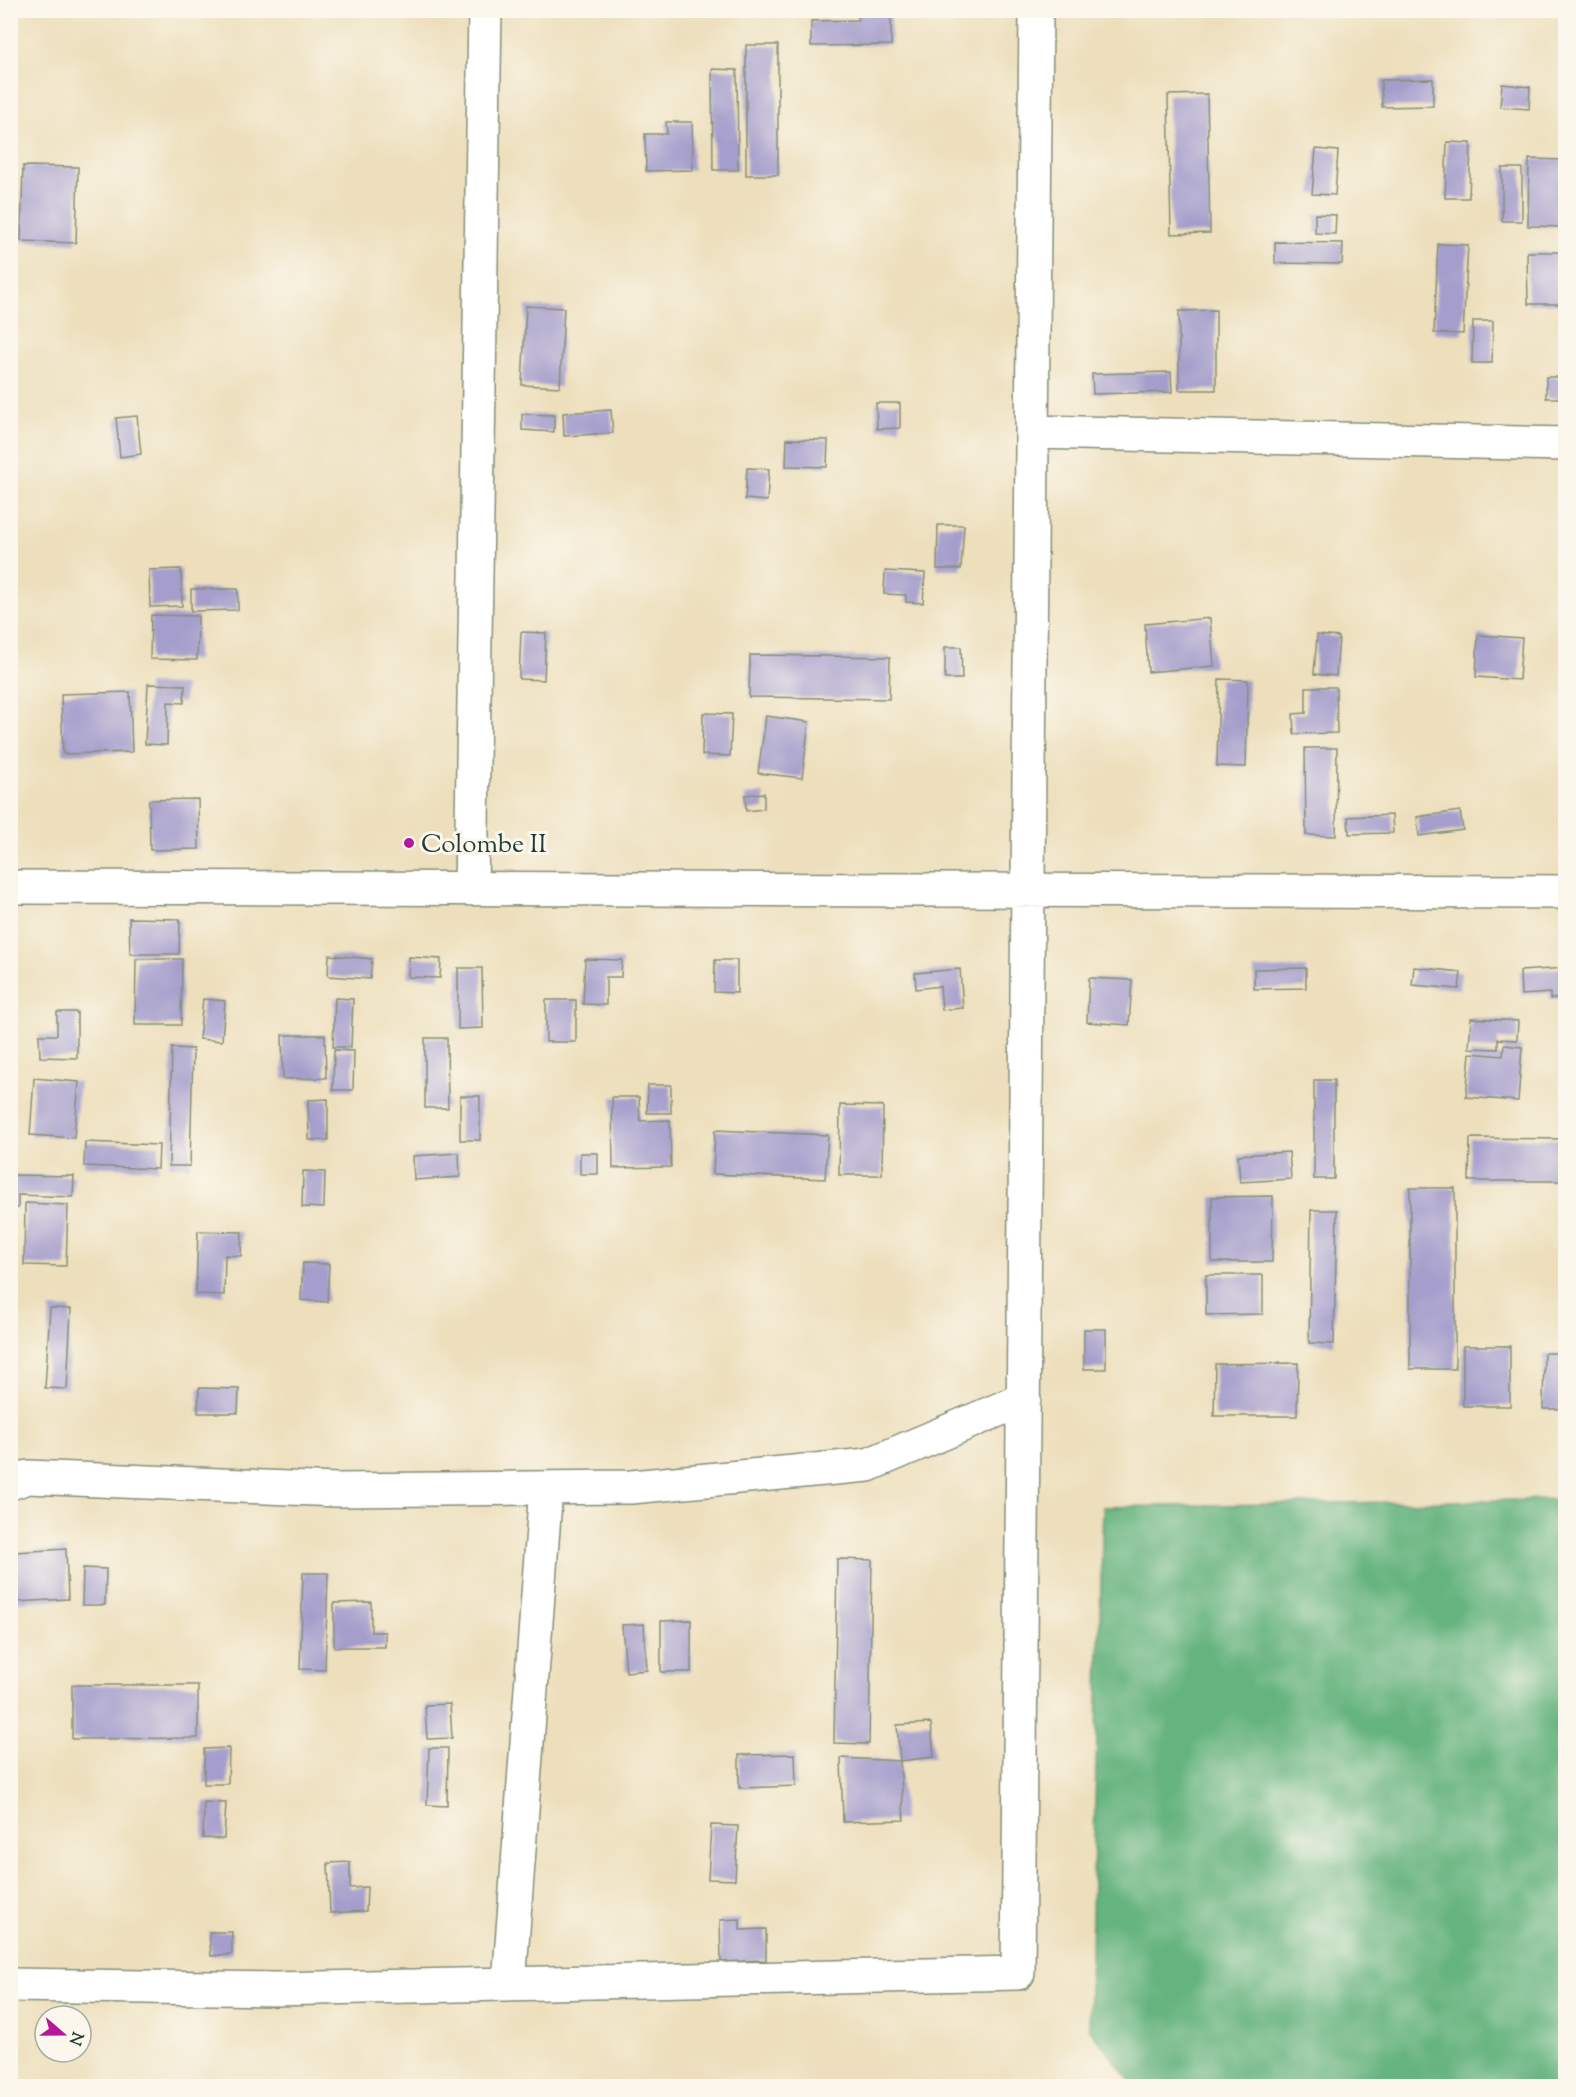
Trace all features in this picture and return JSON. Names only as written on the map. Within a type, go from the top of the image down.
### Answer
[{"type":"street","points":[[471,889],[485,10]]},
{"type":"street","points":[[10,1985],[273,1989],[1018,1973],[1034,432],[1036,10]]},
{"type":"street","points":[[1034,432],[1566,444]]},
{"type":"street","points":[[10,887],[1566,892]]},
{"type":"street","points":[[10,1483],[28,1477],[337,1490],[631,1487],[868,1465],[1024,1399]]},
{"type":"street","points":[[509,1984],[546,1488]]},
{"type":"green space","points":[[1565,1499],[1565,2086],[1135,2086],[1089,2028],[1103,1507]]},
{"type":"building","points":[[857,10],[891,10],[891,45],[811,46],[811,21],[858,20]]},
{"type":"building","points":[[746,45],[778,45],[778,175],[746,175]]},
{"type":"building","points":[[712,69],[737,70],[738,170],[713,170]]},
{"type":"building","points":[[1433,79],[1433,106],[1382,107],[1381,80]]},
{"type":"building","points":[[1502,84],[1530,87],[1529,109],[1500,107]]},
{"type":"building","points":[[1207,94],[1210,233],[1171,234],[1168,95]]},
{"type":"building","points":[[666,122],[692,122],[693,170],[646,171],[645,134],[667,134]]},
{"type":"building","points":[[1447,142],[1471,143],[1469,198],[1445,198]]},
{"type":"building","points":[[1316,149],[1338,151],[1335,195],[1312,194]]},
{"type":"building","points":[[1529,159],[1566,160],[1566,227],[1528,226]]},
{"type":"building","points":[[23,166],[78,167],[76,243],[21,241]]},
{"type":"building","points":[[1502,168],[1522,168],[1522,221],[1502,221]]},
{"type":"building","points":[[1315,214],[1336,215],[1335,234],[1315,233]]},
{"type":"building","points":[[1275,242],[1343,243],[1342,264],[1275,263]]},
{"type":"building","points":[[1438,244],[1468,245],[1463,334],[1434,333]]},
{"type":"building","points":[[1527,252],[1566,252],[1566,304],[1528,304]]},
{"type":"building","points":[[526,306],[564,308],[560,387],[522,385]]},
{"type":"building","points":[[1216,310],[1216,390],[1179,390],[1179,311]]},
{"type":"building","points":[[1473,321],[1493,321],[1492,363],[1472,363]]},
{"type":"building","points":[[1171,372],[1172,392],[1093,394],[1092,374]]},
{"type":"building","points":[[1546,377],[1566,377],[1566,398],[1546,398]]},
{"type":"building","points":[[876,403],[900,403],[900,428],[877,429]]},
{"type":"building","points":[[611,410],[613,433],[564,436],[563,413]]},
{"type":"building","points":[[522,414],[554,415],[554,432],[522,430]]},
{"type":"building","points":[[137,416],[141,454],[120,457],[116,418]]},
{"type":"building","points":[[787,439],[828,440],[827,467],[786,466]]},
{"type":"building","points":[[747,468],[769,469],[767,501],[745,499]]},
{"type":"building","points":[[938,525],[964,525],[961,569],[937,569]]},
{"type":"building","points":[[181,569],[182,606],[150,607],[149,570]]},
{"type":"building","points":[[885,571],[925,573],[923,603],[906,602],[906,595],[884,594]]},
{"type":"building","points":[[191,589],[238,589],[238,610],[191,611]]},
{"type":"building","points":[[151,615],[198,616],[197,660],[150,659]]},
{"type":"building","points":[[1210,618],[1214,666],[1148,672],[1145,624]]},
{"type":"building","points":[[521,632],[546,633],[544,680],[519,679]]},
{"type":"building","points":[[1317,635],[1339,637],[1336,676],[1314,674]]},
{"type":"building","points":[[1478,635],[1522,638],[1519,680],[1476,677]]},
{"type":"building","points":[[945,647],[961,647],[962,679],[945,679]]},
{"type":"building","points":[[750,655],[890,657],[889,699],[749,697]]},
{"type":"building","points":[[1219,679],[1248,680],[1246,767],[1217,766]]},
{"type":"building","points":[[148,684],[185,685],[184,703],[168,702],[167,745],[145,744]]},
{"type":"building","points":[[1306,687],[1336,687],[1337,733],[1294,734],[1293,714],[1306,713]]},
{"type":"building","points":[[130,692],[132,752],[63,754],[61,694]]},
{"type":"building","points":[[703,713],[732,714],[730,756],[702,755]]},
{"type":"building","points":[[766,716],[809,722],[802,778],[758,773]]},
{"type":"building","points":[[1305,748],[1337,748],[1336,836],[1306,835]]},
{"type":"building","points":[[764,793],[764,809],[746,811],[745,795]]},
{"type":"building","points":[[198,799],[199,849],[150,850],[149,800]]},
{"type":"building","points":[[1460,811],[1463,830],[1419,836],[1417,817]]},
{"type":"building","points":[[1392,815],[1393,833],[1349,834],[1348,817]]},
{"type":"building","points":[[129,918],[180,919],[179,954],[130,954]]},
{"type":"building","points":[[329,955],[372,959],[370,979],[328,976]]},
{"type":"building","points":[[409,957],[441,959],[440,978],[408,977]]},
{"type":"building","points":[[136,959],[182,959],[181,1025],[135,1025]]},
{"type":"building","points":[[585,959],[622,960],[621,977],[606,977],[606,1005],[583,1004]]},
{"type":"building","points":[[715,960],[737,960],[737,993],[714,992]]},
{"type":"building","points":[[1414,967],[1461,972],[1459,989],[1412,985]]},
{"type":"building","points":[[458,968],[482,968],[483,1028],[458,1029]]},
{"type":"building","points":[[1306,968],[1306,988],[1254,989],[1254,969]]},
{"type":"building","points":[[1566,968],[1566,998],[1550,999],[1550,993],[1521,995],[1520,971]]},
{"type":"building","points":[[960,969],[963,1008],[942,1010],[940,986],[916,989],[915,973]]},
{"type":"building","points":[[1089,978],[1132,980],[1129,1025],[1087,1022]]},
{"type":"building","points":[[335,998],[353,999],[351,1047],[333,1047]]},
{"type":"building","points":[[203,999],[225,1001],[222,1041],[199,1039]]},
{"type":"building","points":[[546,1000],[576,1000],[576,1042],[546,1042]]},
{"type":"building","points":[[57,1012],[77,1012],[77,1058],[40,1057],[39,1035],[57,1035]]},
{"type":"building","points":[[1471,1018],[1518,1021],[1517,1040],[1498,1039],[1498,1049],[1469,1048]]},
{"type":"building","points":[[282,1035],[325,1035],[326,1078],[283,1079]]},
{"type":"building","points":[[425,1038],[447,1038],[448,1108],[425,1108]]},
{"type":"building","points":[[1504,1045],[1522,1047],[1518,1101],[1466,1097],[1470,1053],[1503,1056]]},
{"type":"building","points":[[172,1048],[193,1049],[190,1166],[169,1166]]},
{"type":"building","points":[[334,1050],[354,1051],[353,1090],[333,1090]]},
{"type":"building","points":[[34,1078],[79,1082],[74,1138],[30,1135]]},
{"type":"building","points":[[1314,1080],[1334,1080],[1334,1179],[1314,1179]]},
{"type":"building","points":[[648,1085],[671,1085],[671,1113],[647,1113]]},
{"type":"building","points":[[460,1096],[480,1096],[480,1140],[460,1140]]},
{"type":"building","points":[[612,1097],[639,1097],[640,1121],[670,1120],[671,1167],[613,1168]]},
{"type":"building","points":[[328,1099],[328,1140],[309,1140],[308,1100]]},
{"type":"building","points":[[840,1105],[883,1106],[882,1175],[839,1175]]},
{"type":"building","points":[[715,1130],[828,1135],[825,1179],[713,1174]]},
{"type":"building","points":[[1470,1138],[1566,1139],[1566,1181],[1469,1181]]},
{"type":"building","points":[[85,1142],[159,1145],[158,1169],[84,1166]]},
{"type":"building","points":[[1289,1152],[1291,1179],[1240,1182],[1238,1155]]},
{"type":"building","points":[[459,1153],[460,1177],[414,1180],[413,1156]]},
{"type":"building","points":[[580,1153],[598,1153],[598,1174],[580,1174]]},
{"type":"building","points":[[303,1171],[325,1172],[324,1208],[302,1207]]},
{"type":"building","points":[[10,1175],[74,1176],[73,1197],[18,1195],[18,1208],[10,1208]]},
{"type":"building","points":[[1410,1188],[1455,1188],[1455,1369],[1410,1369]]},
{"type":"building","points":[[1273,1196],[1272,1262],[1212,1262],[1212,1197]]},
{"type":"building","points":[[25,1203],[68,1205],[66,1266],[24,1265]]},
{"type":"building","points":[[1311,1210],[1337,1210],[1334,1344],[1309,1343]]},
{"type":"building","points":[[198,1231],[242,1232],[241,1256],[225,1255],[224,1295],[196,1294]]},
{"type":"building","points":[[303,1263],[329,1264],[327,1302],[301,1300]]},
{"type":"building","points":[[1206,1275],[1263,1275],[1263,1314],[1206,1315]]},
{"type":"building","points":[[50,1308],[71,1309],[67,1389],[45,1388]]},
{"type":"building","points":[[1084,1329],[1106,1329],[1106,1369],[1084,1369]]},
{"type":"building","points":[[1463,1346],[1510,1346],[1510,1406],[1463,1406]]},
{"type":"building","points":[[1544,1353],[1566,1353],[1566,1409],[1543,1409]]},
{"type":"building","points":[[1298,1363],[1297,1416],[1214,1416],[1215,1364]]},
{"type":"building","points":[[199,1388],[239,1389],[238,1413],[198,1413]]},
{"type":"building","points":[[66,1549],[68,1599],[15,1602],[14,1552]]},
{"type":"building","points":[[837,1559],[872,1560],[869,1744],[834,1743]]},
{"type":"building","points":[[83,1568],[106,1569],[105,1605],[82,1605]]},
{"type":"building","points":[[303,1573],[328,1573],[325,1670],[300,1669]]},
{"type":"building","points":[[371,1602],[371,1632],[385,1632],[385,1647],[334,1647],[334,1603]]},
{"type":"building","points":[[691,1620],[691,1672],[661,1672],[661,1621]]},
{"type":"building","points":[[644,1624],[647,1670],[626,1672],[622,1625]]},
{"type":"building","points":[[72,1685],[198,1685],[198,1738],[72,1739]]},
{"type":"building","points":[[450,1704],[452,1738],[427,1739],[425,1705]]},
{"type":"building","points":[[931,1723],[934,1757],[900,1761],[897,1725]]},
{"type":"building","points":[[229,1748],[228,1784],[204,1784],[204,1749]]},
{"type":"building","points":[[429,1748],[448,1748],[447,1806],[427,1805]]},
{"type":"building","points":[[795,1754],[796,1786],[739,1788],[739,1755]]},
{"type":"building","points":[[841,1758],[900,1761],[904,1820],[843,1822]]},
{"type":"building","points":[[204,1802],[226,1803],[224,1839],[203,1838]]},
{"type":"building","points":[[711,1825],[738,1826],[735,1880],[708,1879]]},
{"type":"building","points":[[350,1862],[350,1888],[367,1887],[366,1911],[330,1913],[328,1863]]},
{"type":"building","points":[[740,1919],[740,1930],[766,1929],[766,1960],[721,1962],[720,1920]]},
{"type":"building","points":[[209,1932],[232,1932],[232,1954],[211,1956]]},
{"type":"place","name":"Colombe II","points":[[409,843]]}]
